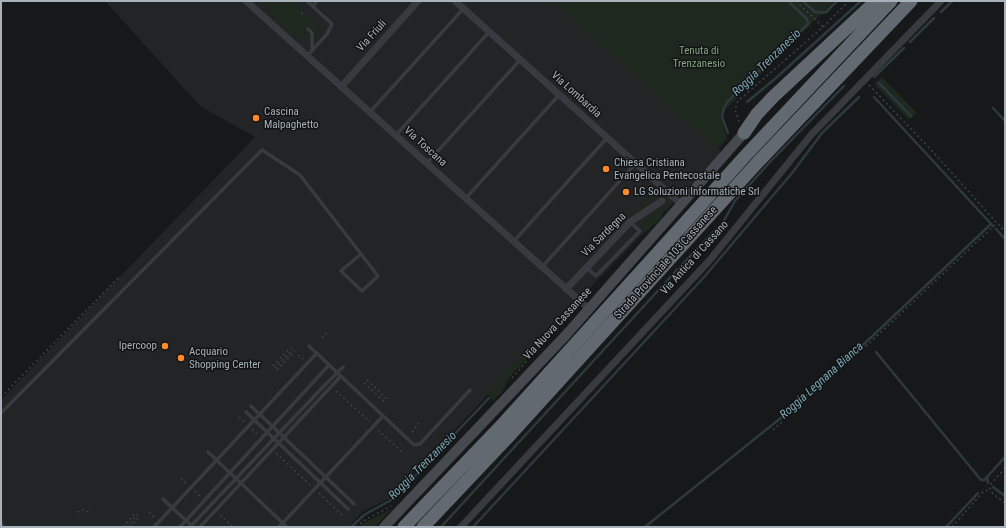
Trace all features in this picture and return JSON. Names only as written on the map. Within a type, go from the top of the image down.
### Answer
[{"type":"highway","points":[[744,133],[757,114],[773,97],[876,1]]},
{"type":"highway","name":"Strada Provinciale 103 Cassanese","points":[[404,527],[500,427],[747,154],[891,1]]},
{"type":"highway","name":"Strada Provinciale 103 Cassanese","points":[[423,527],[510,435],[758,162],[911,1]]},
{"type":"highway","points":[[432,527],[510,435]]},
{"type":"street","name":"Via Toscana","points":[[246,1],[309,53],[341,87],[589,309]]},
{"type":"street","name":"Via Friuli","points":[[341,87],[418,1]]},
{"type":"street","name":"Via Lombardia","points":[[455,1],[682,205]]},
{"type":"street","name":"Via Antica di Cassano","points":[[462,527],[709,261],[811,135],[940,1]]},
{"type":"street","name":"Via Nuova Cassanese","points":[[384,526],[446,463],[589,309],[744,133]]},
{"type":"street","name":"Via Sardegna","points":[[566,289],[630,222],[662,201]]},
{"type":"lane","points":[[307,1],[332,24],[328,34],[309,53]]},
{"type":"lane","points":[[312,6],[317,1]]},
{"type":"lane","points":[[370,112],[463,9]]},
{"type":"lane","points":[[308,29],[312,33],[309,53]]},
{"type":"lane","points":[[395,135],[489,32]]},
{"type":"lane","points":[[427,164],[520,60]]},
{"type":"lane","points":[[465,198],[559,95]]},
{"type":"lane","points":[[514,242],[607,138]]},
{"type":"lane","points":[[1,413],[262,150],[300,175],[378,276],[362,292],[341,271],[361,254]]},
{"type":"lane","points":[[542,267],[635,164]]},
{"type":"lane","points":[[586,267],[596,276],[640,231],[630,222]]},
{"type":"lane","points":[[309,346],[410,443],[414,445],[418,445],[470,390]]},
{"type":"lane","points":[[154,527],[316,353]]},
{"type":"lane","points":[[180,527],[329,365]]},
{"type":"lane","points":[[190,527],[343,367]]},
{"type":"lane","points":[[200,527],[341,376]]},
{"type":"lane","points":[[251,406],[354,504]]},
{"type":"lane","points":[[246,412],[348,510]]},
{"type":"lane","points":[[279,527],[383,416]]},
{"type":"lane","points":[[208,452],[287,527]]},
{"type":"lane","points":[[163,499],[193,527]]},
{"type":"lane","points":[[1,522],[3,527]]},
{"type":"path","points":[[796,1],[823,27]]},
{"type":"path","points":[[744,133],[737,117],[736,110],[738,101],[823,27],[849,1]]},
{"type":"path","points":[[864,80],[934,152],[1005,232]]},
{"type":"path","points":[[773,430],[861,351],[997,224]]},
{"type":"path","points":[[1,397],[119,277]]},
{"type":"path","points":[[322,338],[328,331]]},
{"type":"path","points":[[275,368],[293,349]]},
{"type":"path","points":[[298,355],[307,363]]},
{"type":"path","points":[[367,380],[388,400]]},
{"type":"path","points":[[364,383],[386,403]]},
{"type":"path","points":[[332,386],[402,452]]},
{"type":"path","points":[[239,417],[262,439]]},
{"type":"path","points":[[412,432],[420,423]]},
{"type":"path","points":[[273,449],[343,516]]},
{"type":"path","points":[[952,527],[983,492],[990,488],[991,484],[1005,468]]},
{"type":"path","points":[[990,488],[993,494],[1005,503]]},
{"type":"path","points":[[77,512],[83,510],[90,512]]},
{"type":"path","points":[[123,527],[138,514]]},
{"type":"path","points":[[127,527],[138,514]]},
{"type":"path","points":[[130,527],[138,514]]},
{"type":"shaded area","points":[[105,1],[556,1],[722,153],[574,304],[389,499],[363,511],[348,527],[1,527],[1,400],[255,137],[200,106]]},
{"type":"green space","points":[[274,1],[293,1],[323,30],[315,37],[310,39],[302,39],[294,35],[266,10]]},
{"type":"green space","name":"Tenuta di Trenzanesio","points":[[552,1],[834,1],[721,114],[727,139],[717,150]]},
{"type":"green space","points":[[882,77],[917,113],[909,120],[874,84]]},
{"type":"green space","points":[[654,190],[667,204],[661,218],[646,232],[637,222],[646,221],[664,204],[658,197],[629,218]]},
{"type":"green space","points":[[571,302],[573,310],[570,317],[544,340],[510,377],[502,392],[493,401],[486,392]]},
{"type":"green space","points":[[393,508],[375,527],[359,527],[362,524]]},
{"type":"waterway","name":"Roggia Trenzanesio","points":[[728,133],[722,117],[724,108],[728,101],[808,24],[807,19],[788,1]]},
{"type":"waterway","points":[[803,1],[815,12],[821,13],[826,12],[837,1]]},
{"type":"waterway","points":[[747,102],[776,78],[861,1]]},
{"type":"waterway","points":[[941,12],[952,1]]},
{"type":"waterway","points":[[910,42],[934,18]]},
{"type":"waterway","points":[[874,77],[904,48]]},
{"type":"waterway","points":[[879,83],[911,116]]},
{"type":"waterway","points":[[441,527],[676,271],[723,222],[735,201],[769,163],[844,86]]},
{"type":"waterway","points":[[473,527],[705,276],[792,173],[822,133],[859,97]]},
{"type":"waterway","name":"Roggia Legnana Bianca","points":[[874,97],[993,226]]},
{"type":"waterway","points":[[993,108],[1005,121]]},
{"type":"waterway","name":"Roggia Legnana Bianca","points":[[645,527],[782,417],[863,345],[991,224]]},
{"type":"waterway","name":"Roggia Legnana Bianca","points":[[996,229],[1005,239]]},
{"type":"waterway","points":[[876,352],[981,480],[984,480],[987,477]]},
{"type":"waterway","name":"Roggia Trenzanesio","points":[[351,527],[364,515],[393,499],[489,398]]},
{"type":"waterway","name":"Roggia Legnana Bianca","points":[[988,483],[987,477],[1005,457]]},
{"type":"waterway","name":"Roggia Legnana Bianca","points":[[993,487],[1005,496]]},
{"type":"waterway","name":"Roggia Legnana Bianca","points":[[946,527],[978,493]]},
{"type":"place","name":"Cascina Malpaghetto","points":[[256,118]]},
{"type":"place","name":"Chiesa Cristiana Evangelica Pentecostale","points":[[606,169]]},
{"type":"place","name":"LG Soluzioni Informatiche Srl","points":[[626,192]]},
{"type":"place","name":"Ipercoop","points":[[165,346]]},
{"type":"place","name":"Acquario Shopping Center","points":[[181,358]]}]
